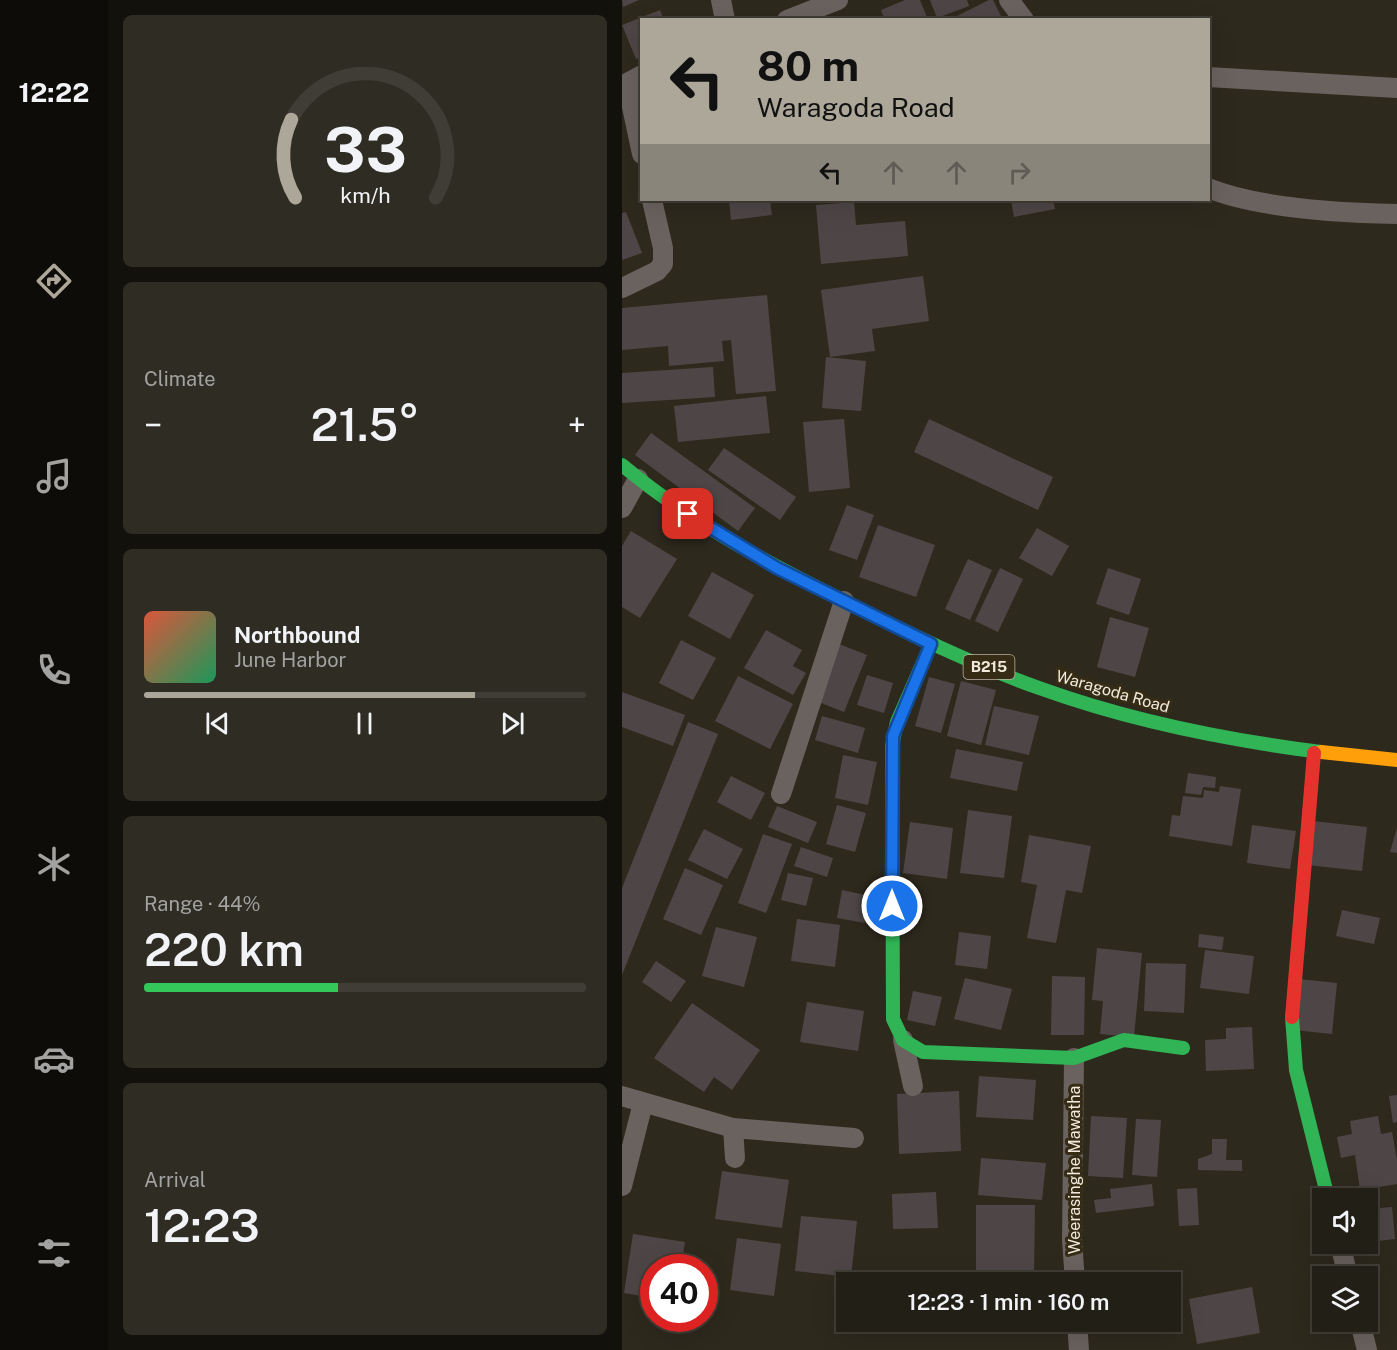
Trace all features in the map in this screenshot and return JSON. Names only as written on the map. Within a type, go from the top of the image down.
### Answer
[{"type":"street","points":[[721,0],[725,18]]},
{"type":"street","points":[[792,18],[838,0]]},
{"type":"street","points":[[1009,0],[1022,18]]},
{"type":"street","points":[[640,76],[627,83],[640,145]]},
{"type":"street","points":[[1210,76],[1396,88]]},
{"type":"street","points":[[1210,190],[1230,197],[1281,204],[1396,213]]},
{"type":"street","points":[[622,288],[657,272],[663,264],[663,248],[652,201]]},
{"type":"street","name":"Waragoda Road","points":[[622,465],[638,479],[705,525],[777,568],[931,644],[1071,699],[1222,738],[1314,753],[1396,760]]},
{"type":"street","points":[[622,508],[638,479]]},
{"type":"street","points":[[781,794],[844,601]]},
{"type":"street","points":[[913,1086],[903,1040],[893,1019],[892,746],[897,722],[931,644]]},
{"type":"street","points":[[1314,753],[1291,1026],[1296,1070],[1326,1188]]},
{"type":"street","points":[[903,1040],[923,1052],[1074,1058],[1124,1040],[1183,1048]]},
{"type":"street","name":"Weerasinghe Mawatha","points":[[1074,1058],[1072,1240],[1074,1272]]},
{"type":"street","points":[[622,1096],[733,1128],[854,1138]]},
{"type":"street","points":[[622,1186],[643,1103]]},
{"type":"street","points":[[733,1128],[735,1158]]},
{"type":"street","points":[[1078,1332],[1079,1350]]},
{"type":"street","points":[[1362,1332],[1367,1350]]},
{"type":"building","points":[[622,0],[639,0],[623,7]]},
{"type":"building","points":[[905,0],[920,0],[927,18],[884,18],[881,10]]},
{"type":"building","points":[[930,0],[967,0],[969,6],[937,18]]},
{"type":"building","points":[[993,0],[1002,18],[953,18]]},
{"type":"building","points":[[660,10],[663,18],[640,18],[640,58],[636,59],[622,25]]},
{"type":"building","points":[[729,201],[770,201],[772,215],[731,220]]},
{"type":"building","points":[[1011,201],[1053,201],[1055,209],[1014,217]]},
{"type":"building","points":[[854,202],[856,225],[905,221],[908,256],[821,264],[816,205]]},
{"type":"building","points":[[626,212],[642,253],[622,260],[622,213]]},
{"type":"building","points":[[923,276],[929,321],[872,329],[875,351],[830,357],[821,290]]},
{"type":"building","points":[[767,295],[776,391],[736,394],[731,340],[722,341],[724,361],[669,366],[668,346],[622,350],[622,308]]},
{"type":"building","points":[[826,357],[866,361],[861,411],[822,408]]},
{"type":"building","points":[[713,367],[715,397],[622,403],[622,373]]},
{"type":"building","points":[[766,396],[770,433],[678,442],[674,406]]},
{"type":"building","points":[[844,419],[850,488],[809,492],[803,422]]},
{"type":"building","points":[[929,419],[1053,477],[1038,510],[914,452]]},
{"type":"building","points":[[651,433],[755,508],[738,531],[635,455]]},
{"type":"building","points":[[724,448],[796,497],[780,520],[708,470]]},
{"type":"building","points":[[847,505],[874,515],[857,560],[829,550]]},
{"type":"building","points":[[878,525],[935,545],[916,597],[859,577]]},
{"type":"building","points":[[1037,528],[1069,546],[1052,576],[1019,558]]},
{"type":"building","points":[[631,531],[677,559],[640,618],[622,607],[622,546]]},
{"type":"building","points":[[968,559],[992,570],[970,620],[945,609]]},
{"type":"building","points":[[1000,568],[1023,579],[998,632],[975,621]]},
{"type":"building","points":[[1108,568],[1141,579],[1129,615],[1096,604]]},
{"type":"building","points":[[712,572],[754,595],[730,639],[688,616]]},
{"type":"building","points":[[1110,617],[1149,628],[1135,677],[1097,667]]},
{"type":"building","points":[[766,630],[802,650],[793,666],[806,673],[793,695],[744,668]]},
{"type":"building","points":[[681,640],[716,658],[693,700],[659,683]]},
{"type":"building","points":[[839,644],[867,655],[844,712],[816,701]]},
{"type":"building","points":[[867,675],[893,683],[884,713],[857,705]]},
{"type":"building","points":[[738,676],[793,704],[770,749],[715,721]]},
{"type":"building","points":[[929,677],[955,684],[941,733],[915,726]]},
{"type":"building","points":[[961,681],[996,690],[981,745],[947,736]]},
{"type":"building","points":[[622,692],[685,715],[673,746],[622,727]]},
{"type":"building","points":[[994,706],[1039,716],[1029,755],[985,745]]},
{"type":"building","points":[[822,716],[865,728],[858,753],[815,740]]},
{"type":"building","points":[[688,722],[718,734],[622,975],[622,888]]},
{"type":"building","points":[[956,749],[1023,762],[1017,791],[950,778]]},
{"type":"building","points":[[843,755],[877,762],[868,805],[835,798]]},
{"type":"building","points":[[1188,773],[1216,777],[1215,788],[1203,787],[1201,795],[1185,793]]},
{"type":"building","points":[[731,776],[765,793],[751,820],[717,802]]},
{"type":"building","points":[[1220,786],[1241,789],[1232,846],[1169,836],[1172,815],[1180,816],[1183,796],[1203,798],[1204,790],[1219,792]]},
{"type":"building","points":[[837,805],[866,813],[855,852],[826,844]]},
{"type":"building","points":[[777,806],[817,822],[808,843],[768,827]]},
{"type":"building","points":[[968,810],[1012,816],[1004,878],[960,873]]},
{"type":"building","points":[[1313,821],[1367,827],[1362,871],[1308,865]]},
{"type":"building","points":[[910,822],[953,828],[947,879],[903,873]]},
{"type":"building","points":[[1252,825],[1296,831],[1290,869],[1247,863]]},
{"type":"building","points":[[1397,828],[1397,853],[1390,852]]},
{"type":"building","points":[[704,829],[743,849],[727,879],[688,860]]},
{"type":"building","points":[[763,834],[792,844],[766,913],[738,903]]},
{"type":"building","points":[[1029,835],[1091,846],[1082,893],[1066,890],[1056,943],[1027,938],[1037,885],[1021,882]]},
{"type":"building","points":[[801,847],[833,858],[827,877],[794,866]]},
{"type":"building","points":[[685,868],[723,885],[701,935],[663,919]]},
{"type":"building","points":[[788,873],[813,878],[806,906],[781,900]]},
{"type":"building","points":[[842,890],[870,896],[865,923],[837,918]]},
{"type":"building","points":[[1342,910],[1380,918],[1374,944],[1336,936]]},
{"type":"building","points":[[797,919],[840,925],[835,967],[791,961]]},
{"type":"building","points":[[716,927],[757,937],[744,987],[702,976]]},
{"type":"building","points":[[959,932],[991,936],[987,969],[955,965]]},
{"type":"building","points":[[1199,934],[1224,937],[1222,950],[1198,947]]},
{"type":"building","points":[[1097,948],[1142,953],[1134,1037],[1100,1034],[1103,1001],[1092,1000]]},
{"type":"building","points":[[1205,950],[1254,956],[1249,994],[1200,988]]},
{"type":"building","points":[[656,961],[686,981],[671,1002],[642,982]]},
{"type":"building","points":[[1146,963],[1186,964],[1184,1013],[1144,1011]]},
{"type":"building","points":[[1052,976],[1085,977],[1084,1035],[1051,1035]]},
{"type":"building","points":[[965,978],[1012,989],[1001,1030],[954,1019]]},
{"type":"building","points":[[1299,979],[1337,983],[1332,1034],[1294,1030]]},
{"type":"building","points":[[913,991],[942,997],[935,1026],[907,1020]]},
{"type":"building","points":[[807,1002],[864,1011],[858,1051],[800,1042]]},
{"type":"building","points":[[692,1003],[760,1050],[732,1090],[714,1077],[704,1092],[654,1058]]},
{"type":"building","points":[[1252,1027],[1254,1069],[1206,1071],[1205,1040],[1226,1039],[1226,1028]]},
{"type":"building","points":[[979,1076],[1036,1080],[1033,1120],[976,1117]]},
{"type":"building","points":[[959,1091],[961,1151],[899,1154],[897,1094]]},
{"type":"building","points":[[1397,1095],[1397,1122],[1393,1123],[1389,1096]]},
{"type":"building","points":[[1091,1116],[1127,1118],[1123,1178],[1088,1176]]},
{"type":"building","points":[[1378,1116],[1381,1134],[1392,1132],[1397,1160],[1397,1184],[1360,1188],[1355,1155],[1341,1158],[1337,1137],[1352,1134],[1350,1121]]},
{"type":"building","points":[[1136,1119],[1161,1120],[1157,1177],[1132,1175]]},
{"type":"building","points":[[1212,1139],[1227,1139],[1226,1160],[1242,1160],[1242,1171],[1198,1170],[1198,1159],[1212,1154]]},
{"type":"building","points":[[981,1158],[1046,1163],[1042,1200],[978,1195]]},
{"type":"building","points":[[722,1171],[789,1180],[782,1228],[715,1219]]},
{"type":"building","points":[[1152,1184],[1154,1206],[1096,1213],[1094,1200],[1111,1198],[1110,1189]]},
{"type":"building","points":[[1197,1188],[1199,1225],[1179,1226],[1177,1189]]},
{"type":"building","points":[[936,1192],[938,1228],[893,1229],[892,1194]]},
{"type":"building","points":[[976,1205],[1035,1205],[1034,1272],[976,1272]]},
{"type":"building","points":[[1392,1207],[1395,1239],[1378,1241],[1378,1208]]},
{"type":"building","points":[[801,1216],[857,1221],[852,1272],[836,1272],[836,1275],[795,1271]]},
{"type":"building","points":[[633,1234],[685,1242],[683,1254],[640,1254],[640,1296],[624,1293]]},
{"type":"building","points":[[737,1238],[781,1244],[774,1296],[730,1290]]},
{"type":"building","points":[[1252,1287],[1260,1333],[1197,1344],[1189,1299]]},
{"type":"traffic: fast","points":[[622,465],[675,505],[758,557],[894,626],[992,670],[1042,689],[1144,720],[1250,742],[1321,752]]},
{"type":"traffic: fast","points":[[931,644],[897,722],[892,746],[893,1019],[903,1040],[923,1052],[1074,1058],[1124,1040],[1183,1048]]},
{"type":"traffic: fast","points":[[1292,1017],[1296,1070],[1326,1188]]},
{"type":"traffic: slow","points":[[1321,752],[1397,760]]},
{"type":"traffic: jam","points":[[1292,1017],[1314,753]]},
{"type":"route","points":[[688,514],[777,568],[931,644],[893,736],[892,906]]}]
